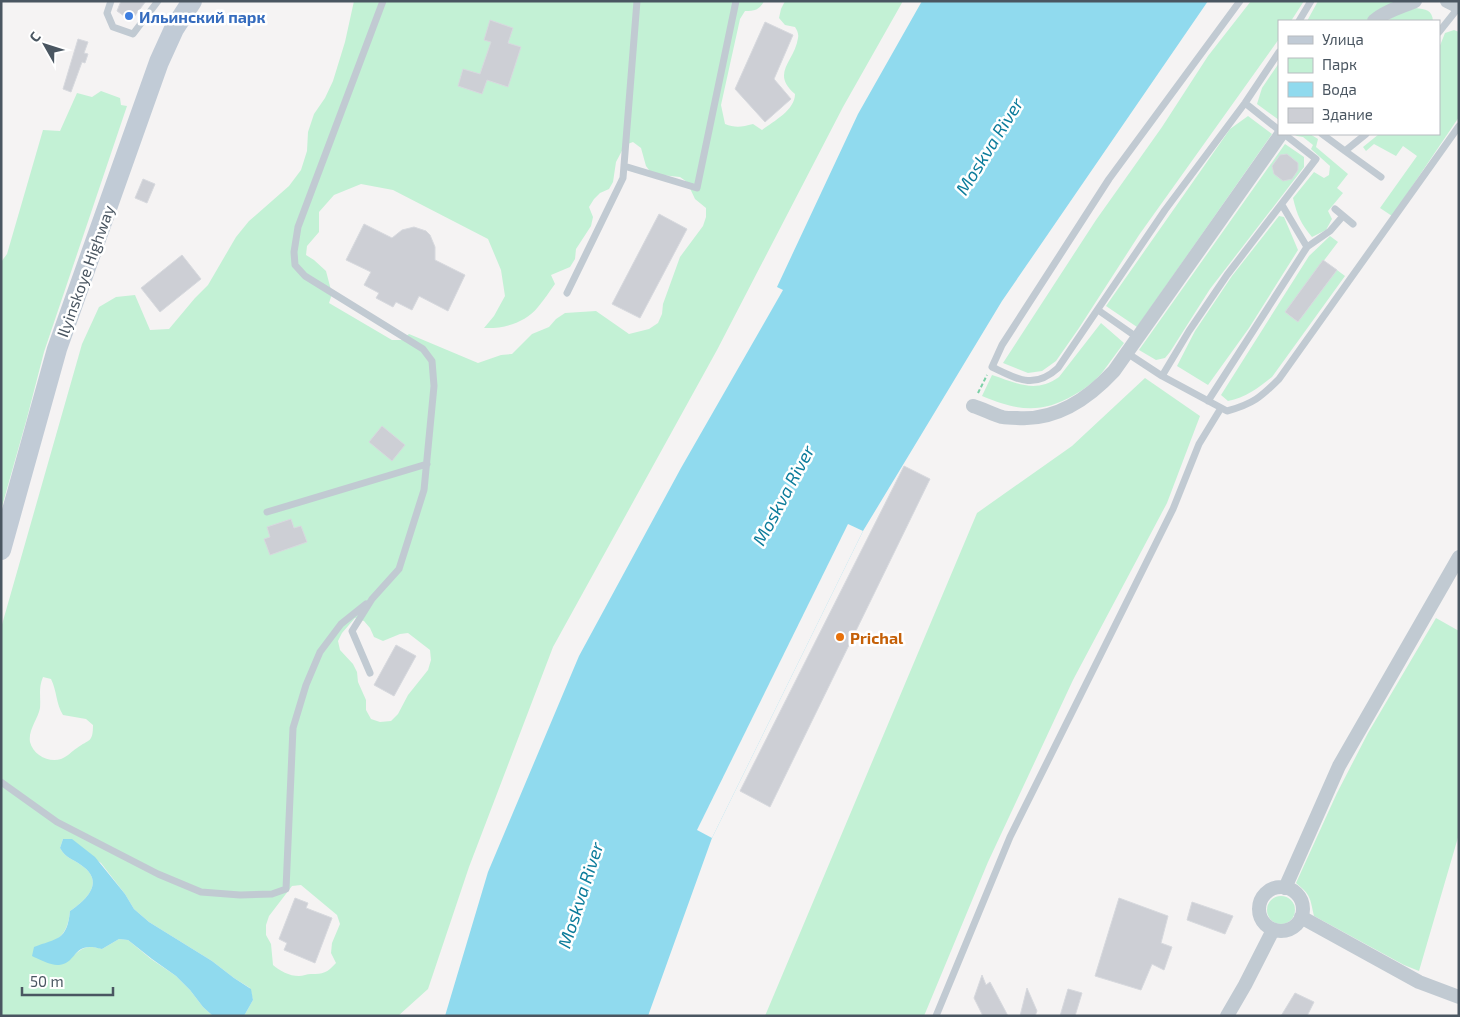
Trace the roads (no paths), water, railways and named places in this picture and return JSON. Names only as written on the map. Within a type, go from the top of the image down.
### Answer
[{"type":"main road","name":"Ilyinskoye Highway","points":[[1,550],[57,349],[159,62],[174,29],[192,1]]},
{"type":"street","points":[[1375,20],[1394,9],[1415,1]]},
{"type":"street","points":[[1447,1],[1459,7]]},
{"type":"street","points":[[973,406],[1003,417],[1042,417],[1058,412],[1083,399],[1100,386],[1128,353],[1282,135]]},
{"type":"street","points":[[1285,888],[1339,766],[1459,557]]},
{"type":"street","points":[[1285,888],[1292,890],[1302,902],[1303,910],[1301,917],[1293,928],[1286,931],[1273,930],[1266,926],[1259,914],[1261,900],[1271,890],[1285,888]]},
{"type":"street","points":[[1301,917],[1419,982],[1459,997]]},
{"type":"street","points":[[1227,1016],[1246,985],[1273,930]]},
{"type":"lane","points":[[111,1],[107,13],[113,27],[133,34],[158,1]]},
{"type":"lane","points":[[1,782],[56,822],[158,874],[201,892],[240,895],[272,894],[286,890],[294,728],[306,685],[320,652],[341,624],[372,599],[399,569],[424,490],[427,464],[434,386],[432,361],[423,349],[304,276],[295,265],[294,252],[298,227],[383,1]]},
{"type":"lane","points":[[567,294],[623,178],[637,1]]},
{"type":"lane","points":[[624,166],[697,188],[736,1]]},
{"type":"lane","points":[[1240,1],[1109,180],[1002,345],[992,367],[1020,380],[1029,381],[1039,380],[1058,368],[1165,210],[1245,103],[1278,54]]},
{"type":"lane","points":[[1300,20],[1311,1]]},
{"type":"lane","points":[[1440,31],[1459,7]]},
{"type":"lane","points":[[1245,103],[1278,129]]},
{"type":"lane","points":[[1128,353],[1162,376],[1227,411],[1244,407],[1261,396],[1279,379],[1459,126]]},
{"type":"lane","points":[[1162,376],[1227,275],[1316,159],[1284,135]]},
{"type":"lane","points":[[1323,135],[1381,177]]},
{"type":"lane","points":[[1345,151],[1365,135]]},
{"type":"lane","points":[[1282,204],[1307,247]]},
{"type":"lane","points":[[1335,209],[1353,224]]},
{"type":"lane","points":[[1208,401],[1307,247],[1330,231],[1343,216]]},
{"type":"lane","points":[[1098,310],[1138,338]]},
{"type":"lane","points":[[936,1016],[1010,837],[1173,509],[1199,444],[1221,408]]},
{"type":"lane","points":[[267,512],[427,464]]},
{"type":"lane","points":[[370,673],[352,631],[372,599]]},
{"type":"water","name":"Moskva River","points":[[922,1],[1208,1],[1002,301],[863,531],[712,838],[648,1016],[445,1016],[488,872],[579,656],[681,468],[783,290],[777,287],[858,114]]},
{"type":"water","points":[[63,839],[72,839],[95,857],[125,894],[134,909],[149,922],[212,961],[251,989],[253,1000],[244,1016],[213,1016],[176,976],[128,940],[119,939],[102,949],[85,947],[70,960],[59,965],[32,956],[34,947],[60,937],[69,921],[70,911],[82,902],[93,884],[88,871],[62,852],[60,848]]},
{"type":"place","name":"Ильинский парк","points":[[129,16]]},
{"type":"place","name":"Prichal","points":[[840,637]]}]
